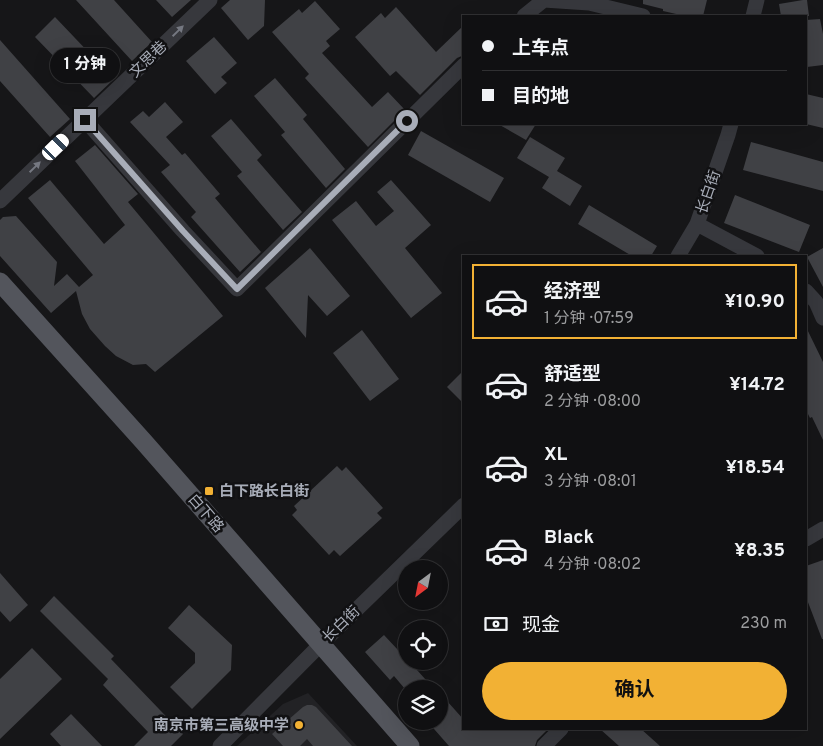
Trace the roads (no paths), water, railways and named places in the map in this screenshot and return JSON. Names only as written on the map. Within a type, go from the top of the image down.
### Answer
[{"type":"main road","name":"白下路","points":[[0,282],[144,442],[410,746]]},
{"type":"street","name":"文思巷","points":[[0,201],[210,0]]},
{"type":"street","points":[[525,15],[544,0],[589,3],[639,15]]},
{"type":"street","points":[[754,15],[757,0]]},
{"type":"street","points":[[85,120],[176,224],[237,289],[462,67]]},
{"type":"street","name":"长白街","points":[[679,255],[697,224],[731,125]]},
{"type":"street","points":[[697,224],[755,255]]},
{"type":"street","points":[[807,292],[816,302],[823,318]]},
{"type":"street","name":"长白街","points":[[220,746],[321,644],[462,507]]},
{"type":"street","points":[[807,538],[823,529]]},
{"type":"street","points":[[544,746],[560,730]]},
{"type":"place","name":"白下路·长白街","points":[[209,491]]},
{"type":"place","name":"南京市第三高级中学","points":[[299,725]]}]
